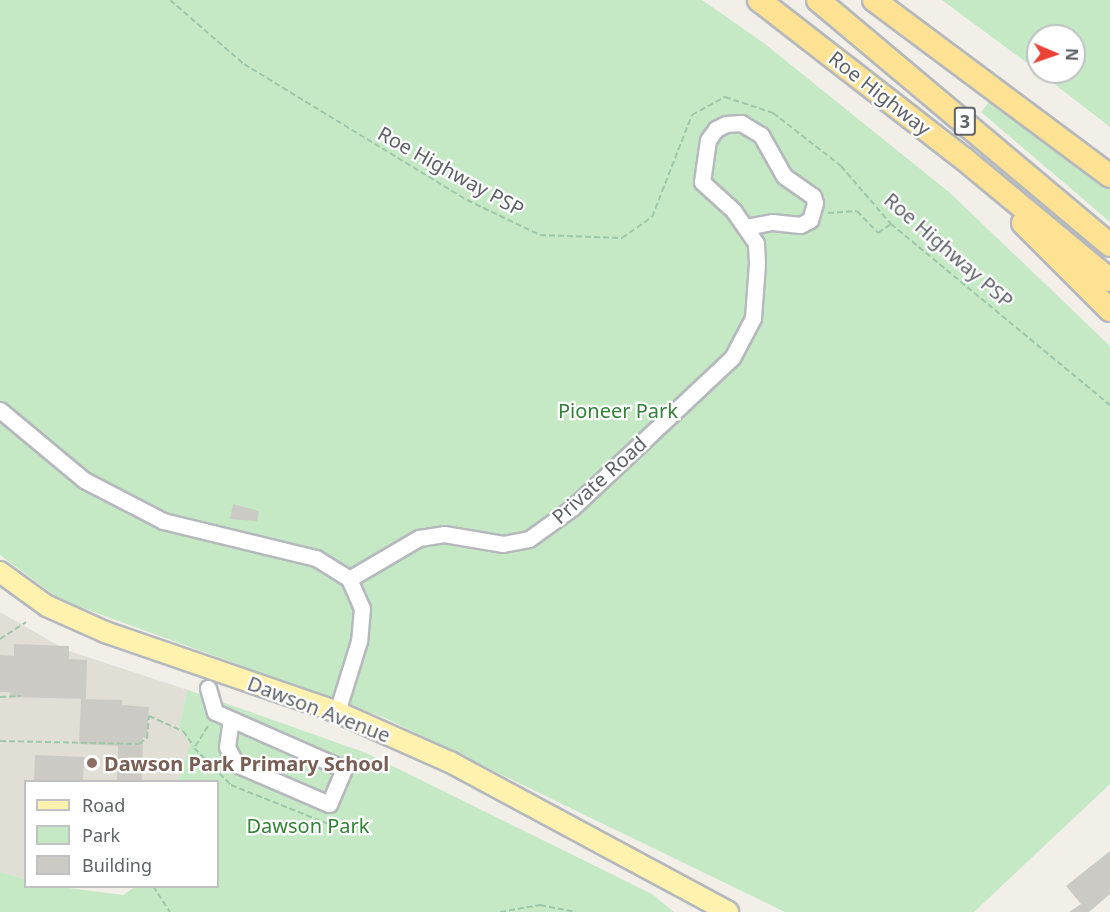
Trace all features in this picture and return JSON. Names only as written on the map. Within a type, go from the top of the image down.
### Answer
[{"type":"highway","name":"Roe Highway","points":[[759,0],[963,158],[1110,280]]},
{"type":"highway","name":"Roe Highway","points":[[818,0],[1110,245]]},
{"type":"highway","points":[[874,0],[1110,176]]},
{"type":"highway","points":[[963,158],[1110,310]]},
{"type":"main road","name":"Dawson Avenue","points":[[0,572],[47,606],[105,632],[337,712],[450,762],[719,910]]},
{"type":"lane","name":"Private Road","points":[[349,579],[419,538],[444,534],[503,544],[530,539],[572,508],[732,358],[753,318],[756,243],[734,211],[702,182],[708,140],[716,129],[726,124],[741,123],[761,135],[784,176],[813,196],[814,210]]},
{"type":"lane","points":[[746,227],[772,222],[800,225],[810,220],[814,210]]},
{"type":"lane","points":[[0,410],[84,480],[163,521],[316,558],[349,579],[362,608],[359,641],[337,712]]},
{"type":"lane","points":[[208,688],[215,712],[344,769],[329,804],[236,764],[227,747],[231,720]]},
{"type":"path","name":"Roe Highway PSP","points":[[170,0],[244,64],[467,200],[540,235],[622,238],[652,217],[692,115],[725,98],[772,114],[841,166],[891,224],[1110,405]]},
{"type":"path","points":[[814,210],[830,213],[852,209],[878,233],[891,224]]},
{"type":"path","points":[[0,639],[26,622]]},
{"type":"path","points":[[0,697],[21,696]]},
{"type":"path","points":[[0,741],[139,744],[147,738],[149,716],[183,731],[194,748]]},
{"type":"path","points":[[154,888],[170,912]]},
{"type":"path","points":[[500,912],[540,905],[575,912]]},
{"type":"shaded area","name":"Dawson Park Primary School","points":[[0,612],[66,650],[188,690],[179,726],[190,744],[178,780],[24,780],[24,879],[0,872]]},
{"type":"green space","name":"Pioneer Park","points":[[0,0],[702,0],[765,44],[950,193],[1110,346],[1110,784],[974,912],[785,912],[385,718],[61,600],[0,555]]},
{"type":"green space","points":[[942,0],[1110,0],[1110,127],[1054,84],[1086,84],[1086,24],[1026,24],[1026,62]]},
{"type":"green space","points":[[994,96],[1110,184],[1110,222],[981,112]]},
{"type":"green space","name":"Dawson Park","points":[[188,690],[366,753],[652,894],[674,912],[0,912],[0,872],[24,879],[24,888],[68,888],[123,895],[134,888],[219,888],[219,780],[178,780],[190,744],[179,726]]},
{"type":"building","points":[[233,504],[259,511],[257,521],[230,519]]},
{"type":"building","points":[[14,644],[69,646],[69,659],[87,660],[86,699],[10,697],[10,692],[0,692],[0,655],[14,656]]},
{"type":"building","points":[[81,699],[122,700],[122,705],[149,707],[147,738],[143,737],[142,780],[117,780],[118,746],[79,744]]},
{"type":"building","points":[[35,755],[84,757],[83,780],[34,780]]},
{"type":"building","points":[[1110,851],[1110,894],[1089,912],[1069,912],[1081,904],[1066,886]]},
{"type":"place","name":"Dawson Park Primary School","points":[[92,763]]}]
